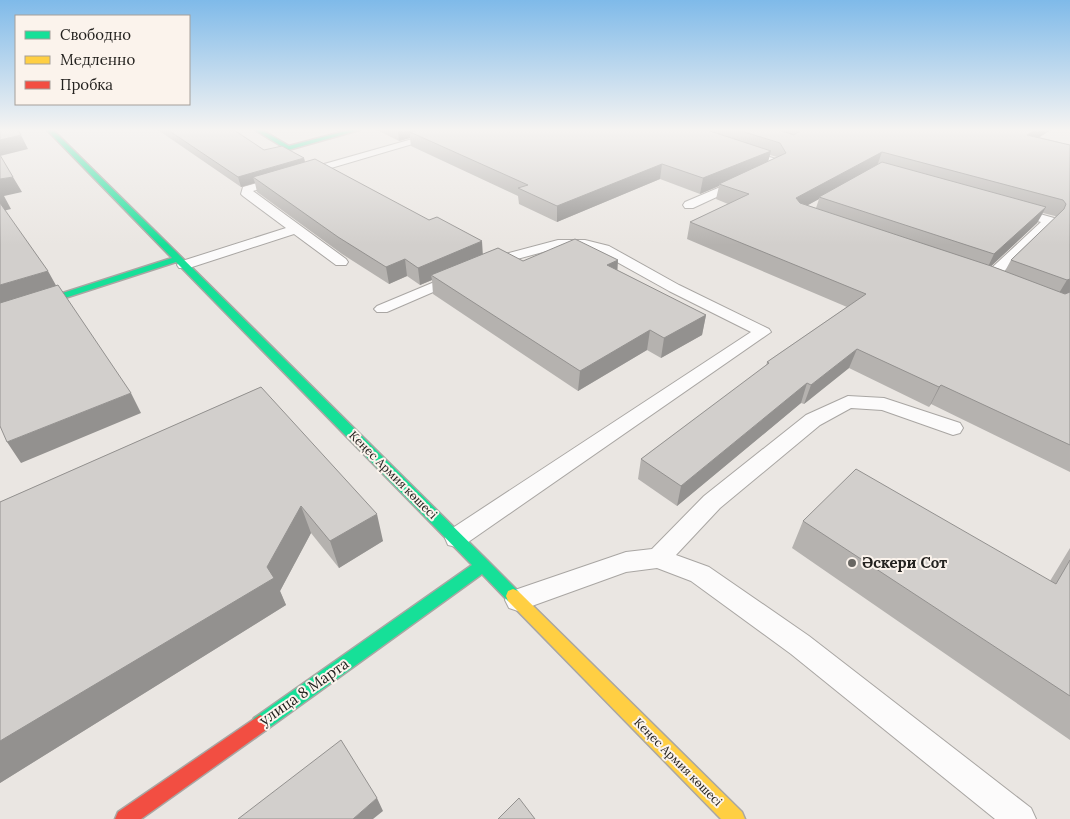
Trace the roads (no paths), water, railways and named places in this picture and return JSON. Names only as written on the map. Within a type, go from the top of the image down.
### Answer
[{"type":"main road","name":"Кеңес Армия көшесі","points":[[88,168],[735,819]]},
{"type":"main road","points":[[0,316],[181,262]]},
{"type":"main road","name":"улица 8 Марта","points":[[125,819],[482,564]]},
{"type":"lane","points":[[321,168],[248,189],[247,194],[294,230],[341,262]]},
{"type":"lane","points":[[689,205],[773,168]]},
{"type":"lane","points":[[1004,208],[1050,221],[983,278],[1005,286]]},
{"type":"lane","points":[[181,262],[294,230]]},
{"type":"lane","points":[[382,309],[476,268],[558,244],[585,244],[604,249],[674,288],[763,332],[456,538]]},
{"type":"lane","points":[[658,558],[712,502],[813,420],[848,402],[884,404],[953,428]]},
{"type":"lane","points":[[518,600],[626,562],[658,558],[700,574],[800,645],[1020,819]]},
{"type":"place","name":"Әскери Сот","points":[[852,563]]}]
